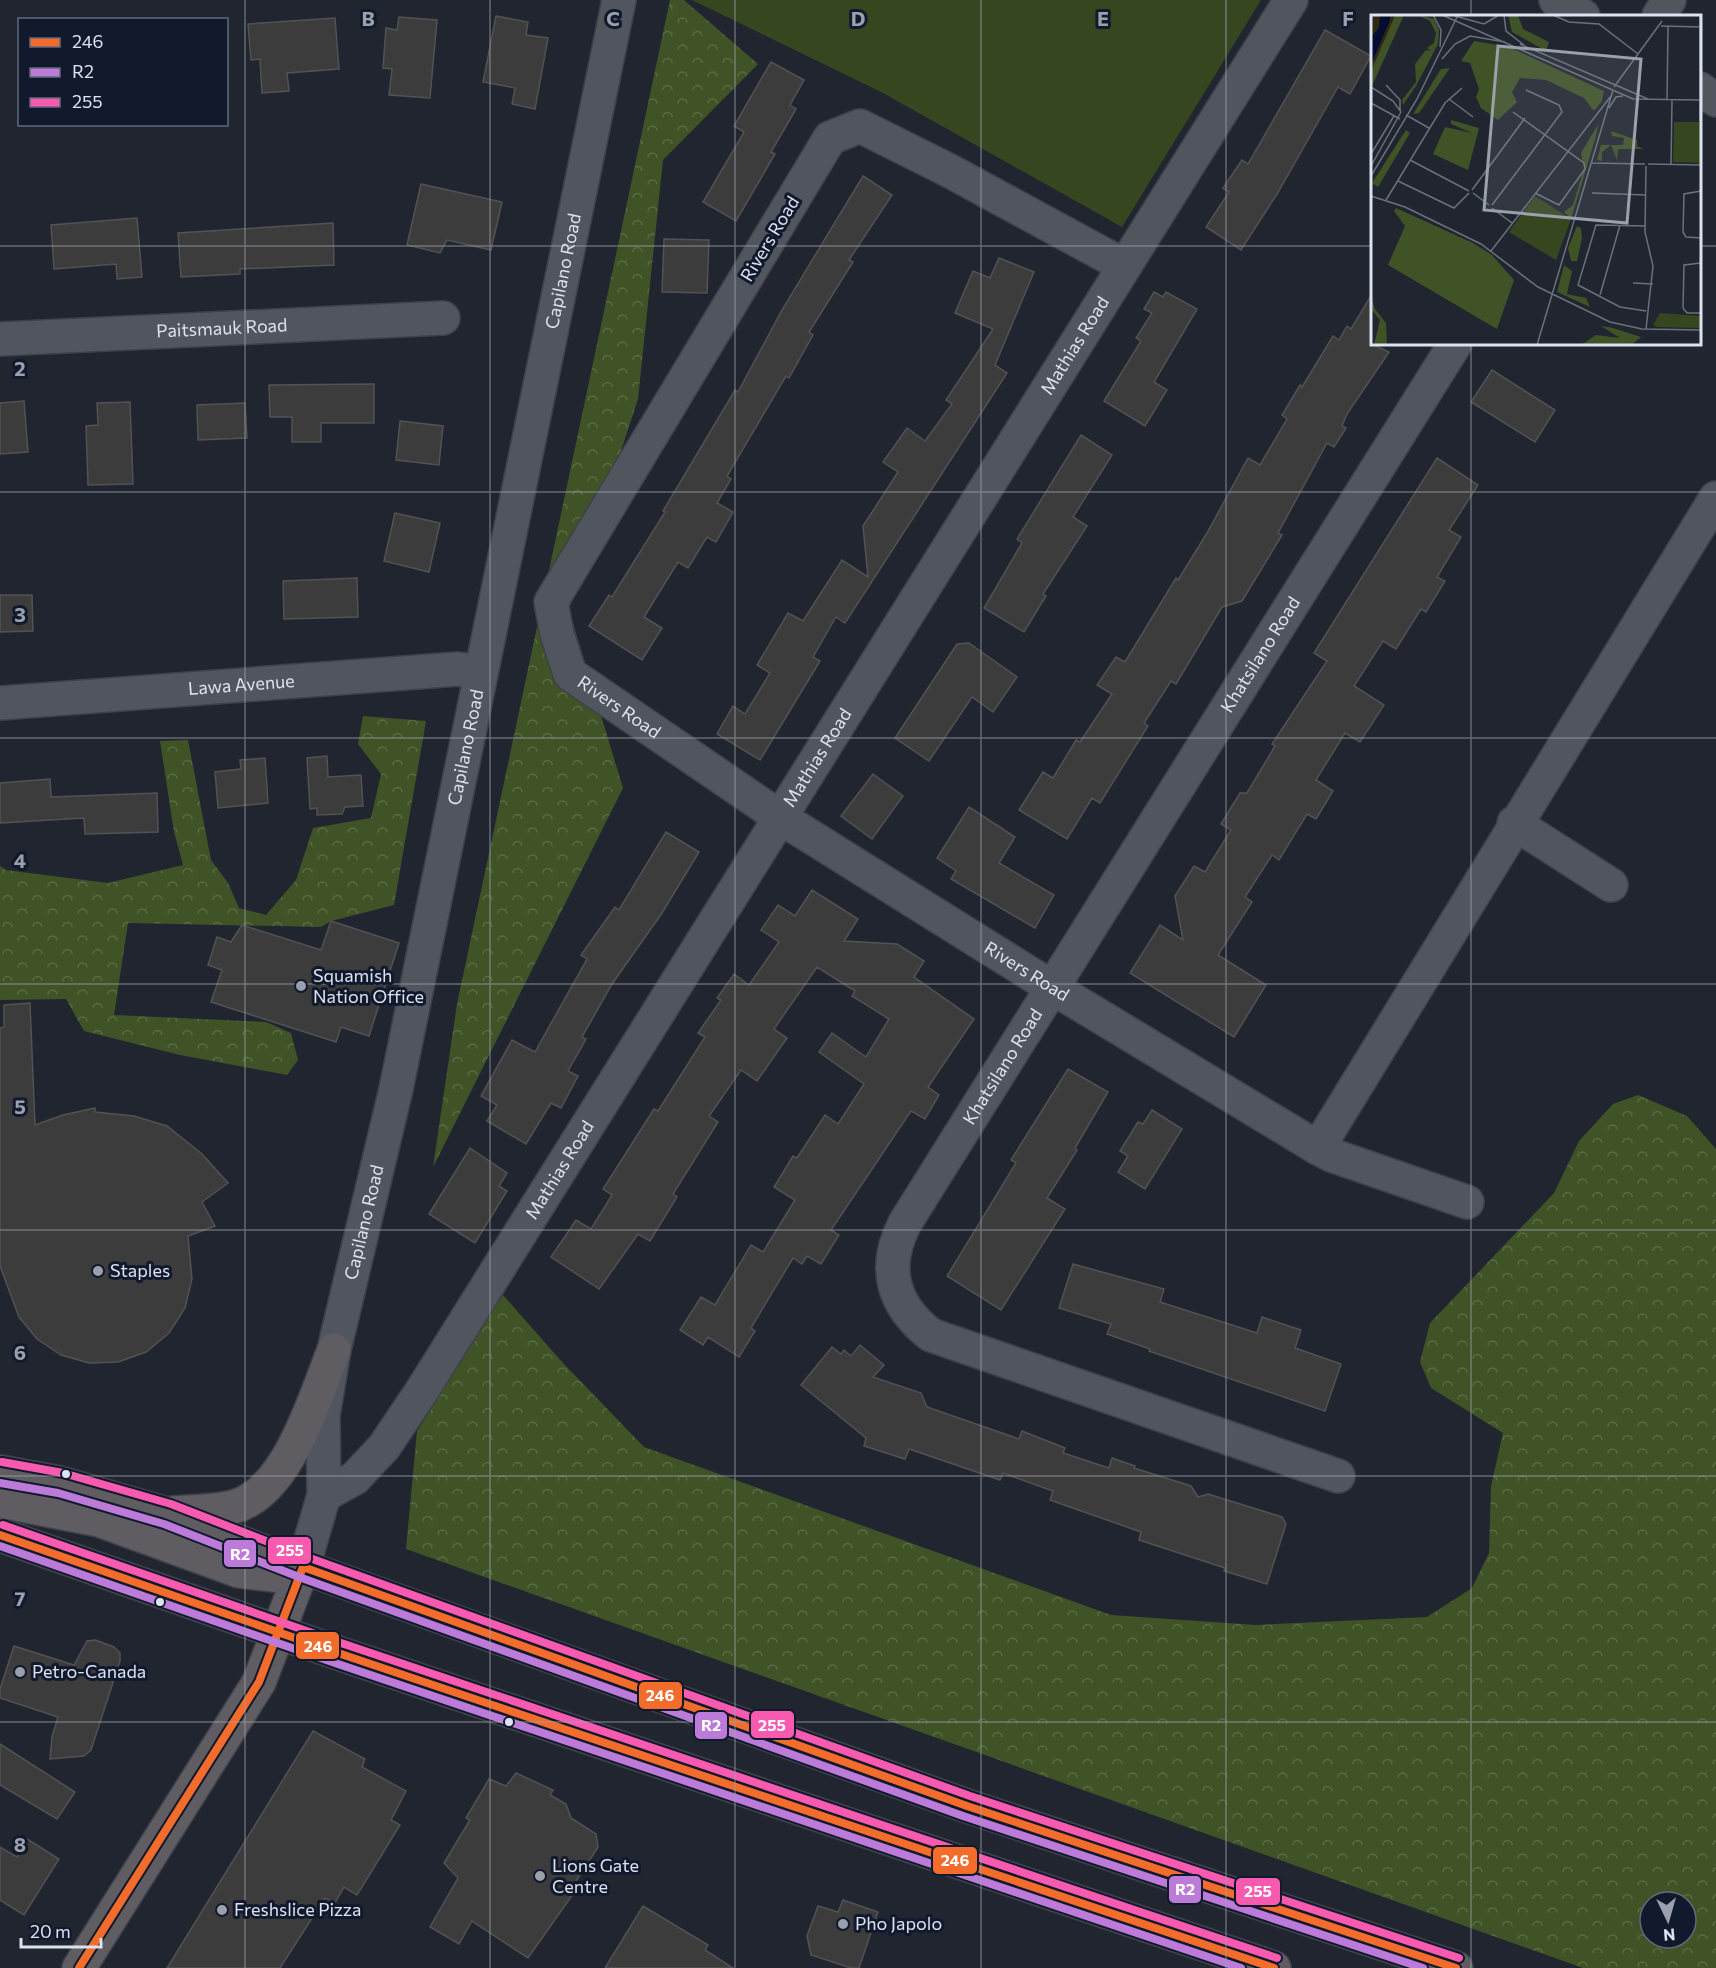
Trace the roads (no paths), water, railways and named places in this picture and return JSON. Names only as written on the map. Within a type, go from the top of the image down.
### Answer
[{"type":"main road","points":[[167,1514],[234,1507],[264,1488],[294,1449],[334,1350]]},
{"type":"main road","points":[[0,1472],[60,1483],[167,1514],[303,1567],[967,1806],[1456,1968]]},
{"type":"main road","points":[[0,1501],[99,1520],[239,1571],[281,1576],[303,1567]]},
{"type":"main road","points":[[0,1535],[279,1632],[1274,1968]]},
{"type":"main road","points":[[80,1968],[259,1682],[303,1567]]},
{"type":"street","name":"Capilano Road","points":[[303,1567],[324,1495],[323,1415],[334,1350],[396,1089],[619,0]]},
{"type":"street","name":"Mathias Road","points":[[324,1495],[355,1478],[384,1447],[417,1398],[781,818],[1123,265],[1291,0]]},
{"type":"street","points":[[1556,0],[1581,15]]},
{"type":"street","points":[[1660,15],[1669,0]]},
{"type":"street","points":[[1701,91],[1716,100]]},
{"type":"street","name":"Rivers Road","points":[[1123,265],[951,171],[860,126],[830,138],[551,602],[557,634],[570,674],[781,818],[1053,988],[1318,1148],[1331,1155],[1467,1202]]},
{"type":"street","name":"Paitsmauk Road","points":[[0,339],[443,318]]},
{"type":"street","name":"Khatsilano Road","points":[[1338,1476],[946,1342],[919,1326],[900,1301],[892,1273],[897,1240],[1454,345]]},
{"type":"street","points":[[1318,1148],[1514,824],[1716,498]]},
{"type":"street","name":"Lawa Avenue","points":[[0,703],[458,669],[481,672]]},
{"type":"street","points":[[1514,824],[1611,885]]},
{"type":"place","name":"Squamish Nation Office","points":[[301,986]]},
{"type":"place","name":"Staples","points":[[98,1271]]},
{"type":"place","name":"Petro-Canada","points":[[20,1672]]},
{"type":"place","name":"Lions Gate Centre","points":[[540,1876]]},
{"type":"place","name":"Freshslice Pizza","points":[[222,1910]]},
{"type":"place","name":"Pho Japolo","points":[[843,1924]]}]
